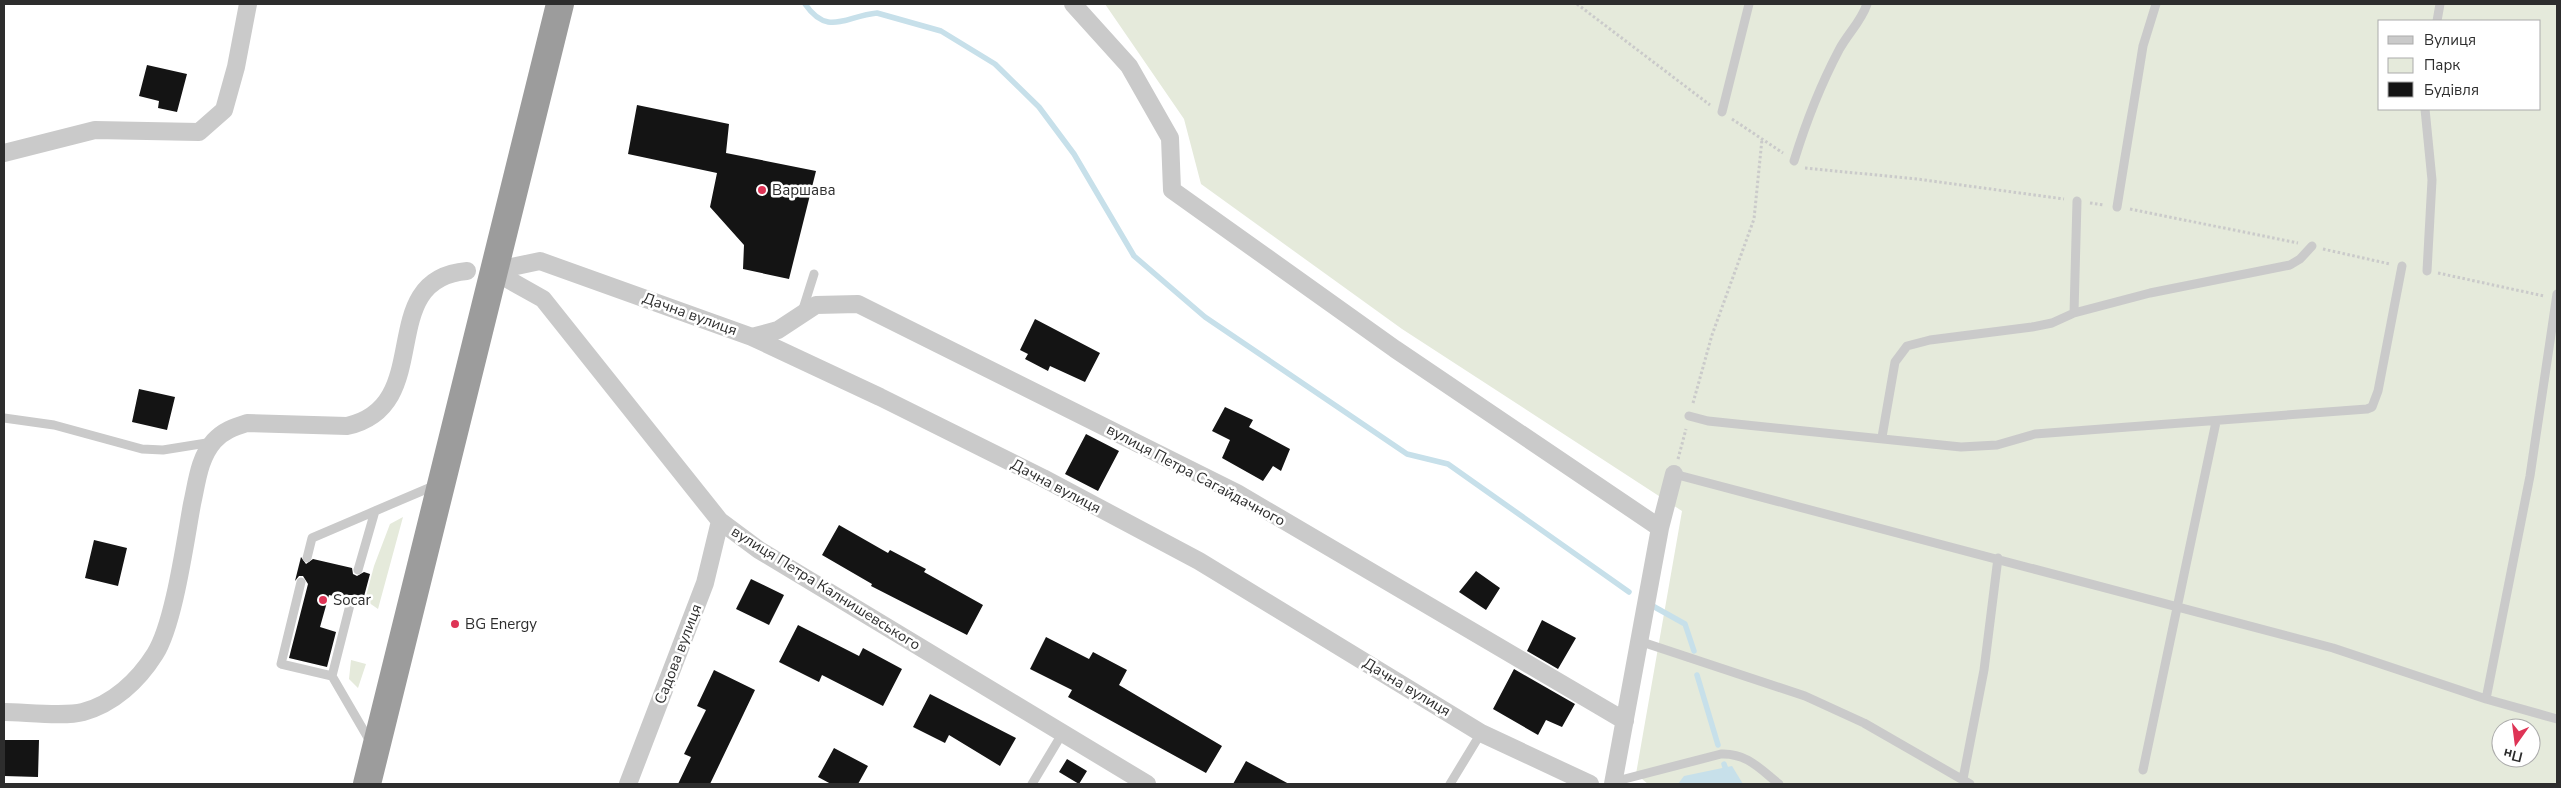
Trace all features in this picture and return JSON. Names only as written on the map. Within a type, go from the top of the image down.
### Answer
[{"type":"highway","points":[[367,784],[443,482],[480,271],[560,4]]},
{"type":"street","points":[[4,153],[95,130],[199,132],[224,110],[236,68],[248,4]]},
{"type":"street","points":[[1073,4],[1129,66],[1170,138],[1172,190],[1395,349],[1660,528]]},
{"type":"street","name":"Дачна вулиця","points":[[214,442],[232,427],[247,423],[348,426],[362,423],[373,416],[390,399],[396,387],[411,321],[422,292],[443,275],[540,261],[671,302],[752,337],[880,397],[1034,474],[1199,561],[1482,732],[1590,784]]},
{"type":"street","name":"вулиця Петра Калнишевського","points":[[480,271],[543,299],[720,521],[759,550],[1147,784]]},
{"type":"street","name":"вулиця Петра Сагайдачного","points":[[752,337],[778,330],[816,305],[858,304],[1237,493],[1625,721]]},
{"type":"street","points":[[4,712],[80,713],[96,708],[110,702],[124,690],[155,654],[171,610],[201,465],[214,442]]},
{"type":"street","points":[[1613,783],[1660,528],[1674,474]]},
{"type":"street","name":"Садова вулиця","points":[[628,784],[705,583],[720,521]]},
{"type":"lane","points":[[1722,112],[1749,4]]},
{"type":"lane","points":[[1794,161],[1812,106],[1840,48],[1863,16],[1867,4]]},
{"type":"lane","points":[[2117,207],[2143,46],[2156,4]]},
{"type":"lane","points":[[2437,20],[2440,4]]},
{"type":"lane","points":[[2425,110],[2432,180],[2427,271]]},
{"type":"lane","points":[[2074,313],[2077,200]]},
{"type":"lane","points":[[1882,437],[1895,362],[1907,346],[1930,340],[2032,328],[2052,323],[2074,313],[2150,293],[2290,265],[2300,259],[2312,246]]},
{"type":"lane","points":[[1689,416],[1708,422],[1882,437],[1947,446],[1991,446],[2035,434],[2216,422],[2372,407],[2378,391],[2402,266]]},
{"type":"lane","points":[[801,315],[814,274]]},
{"type":"lane","points":[[2486,699],[2530,476],[2557,296]]},
{"type":"lane","points":[[4,418],[54,425],[142,449],[163,450],[214,442]]},
{"type":"lane","points":[[2143,770],[2216,422]]},
{"type":"lane","points":[[1674,474],[2333,648],[2486,699],[2557,719]]},
{"type":"lane","points":[[308,558],[312,538],[443,482]]},
{"type":"lane","points":[[358,570],[375,511]]},
{"type":"lane","points":[[1639,641],[1805,696],[1864,723],[1966,782],[1984,670],[1998,558]]},
{"type":"lane","points":[[301,582],[281,664],[332,676]]},
{"type":"lane","points":[[351,601],[332,676],[376,751]]},
{"type":"lane","points":[[1450,784],[1482,732]]},
{"type":"lane","points":[[1032,784],[1062,734]]},
{"type":"lane","points":[[1613,783],[1721,754],[1733,754],[1746,758],[1779,784]]},
{"type":"path","points":[[1577,4],[1722,112],[1808,169],[1917,179],[2077,200],[2312,246],[2402,266]]},
{"type":"path","points":[[1674,474],[1712,335],[1754,219],[1762,139]]},
{"type":"path","points":[[2427,271],[2557,296]]},
{"type":"green space","points":[[1105,4],[2557,4],[2557,784],[1648,784],[1636,774],[1682,511],[1402,329],[1201,184],[1184,119]]},
{"type":"green space","points":[[403,517],[378,609],[365,600],[374,566],[390,524]]},
{"type":"green space","points":[[351,660],[366,664],[358,688],[349,679]]},
{"type":"water","points":[[1732,766],[1743,784],[1678,784],[1684,776]]},
{"type":"building","points":[[147,65],[187,74],[177,112],[158,108],[159,101],[139,96]]},
{"type":"building","name":"Варшава","points":[[637,105],[729,124],[726,153],[816,171],[789,279],[743,269],[744,245],[710,207],[717,173],[628,154]]},
{"type":"building","points":[[1035,319],[1100,353],[1085,382],[1050,366],[1048,371],[1025,359],[1028,354],[1020,350]]},
{"type":"building","points":[[139,389],[175,397],[167,430],[132,422]]},
{"type":"building","points":[[1225,407],[1253,420],[1249,427],[1290,449],[1281,471],[1273,466],[1263,481],[1222,458],[1230,440],[1212,431]]},
{"type":"building","points":[[1086,434],[1119,451],[1098,491],[1065,474]]},
{"type":"building","points":[[839,525],[888,553],[890,550],[926,569],[924,572],[983,605],[967,635],[871,586],[872,584],[822,555]]},
{"type":"building","points":[[94,540],[127,548],[118,586],[85,578]]},
{"type":"building","points":[[301,557],[306,564],[313,559],[352,568],[353,574],[357,576],[364,572],[370,574],[362,604],[357,602],[353,595],[349,595],[345,599],[329,595],[320,627],[336,632],[327,667],[289,658],[308,584],[303,576],[299,576],[295,581]]},
{"type":"building","points":[[1476,571],[1500,588],[1486,610],[1459,592]]},
{"type":"building","points":[[751,579],[784,595],[769,625],[736,609]]},
{"type":"building","points":[[1542,620],[1576,638],[1558,669],[1527,651]]},
{"type":"building","points":[[798,625],[859,656],[863,648],[902,669],[883,706],[822,675],[819,682],[779,662]]},
{"type":"building","points":[[1046,637],[1089,659],[1093,652],[1127,670],[1119,685],[1222,746],[1206,773],[1068,697],[1072,690],[1030,669]]},
{"type":"building","points":[[1514,669],[1575,704],[1562,727],[1546,720],[1538,735],[1493,709]]},
{"type":"building","points":[[714,670],[755,690],[710,784],[678,784],[691,757],[684,754],[706,710],[697,706]]},
{"type":"building","points":[[930,694],[1016,738],[1000,766],[949,735],[945,743],[913,727]]},
{"type":"building","points":[[4,740],[39,740],[38,777],[4,776]]},
{"type":"building","points":[[834,748],[868,766],[858,784],[831,784],[818,777]]},
{"type":"building","points":[[1067,759],[1087,771],[1079,784],[1059,772]]},
{"type":"building","points":[[1246,761],[1289,784],[1233,784]]},
{"type":"waterway","points":[[805,4],[813,14],[821,20],[829,22],[838,22],[877,13],[941,31],[995,64],[1039,107],[1074,154],[1134,256],[1205,317],[1407,454],[1448,464],[1629,592]]},
{"type":"waterway","points":[[1651,605],[1685,624],[1694,651]]},
{"type":"waterway","points":[[1697,675],[1718,745]]},
{"type":"waterway","points":[[1724,764],[1731,784]]},
{"type":"place","name":"Варшава","points":[[762,190]]},
{"type":"place","name":"Socar","points":[[323,600]]},
{"type":"place","name":"BG Energy","points":[[455,624]]}]
